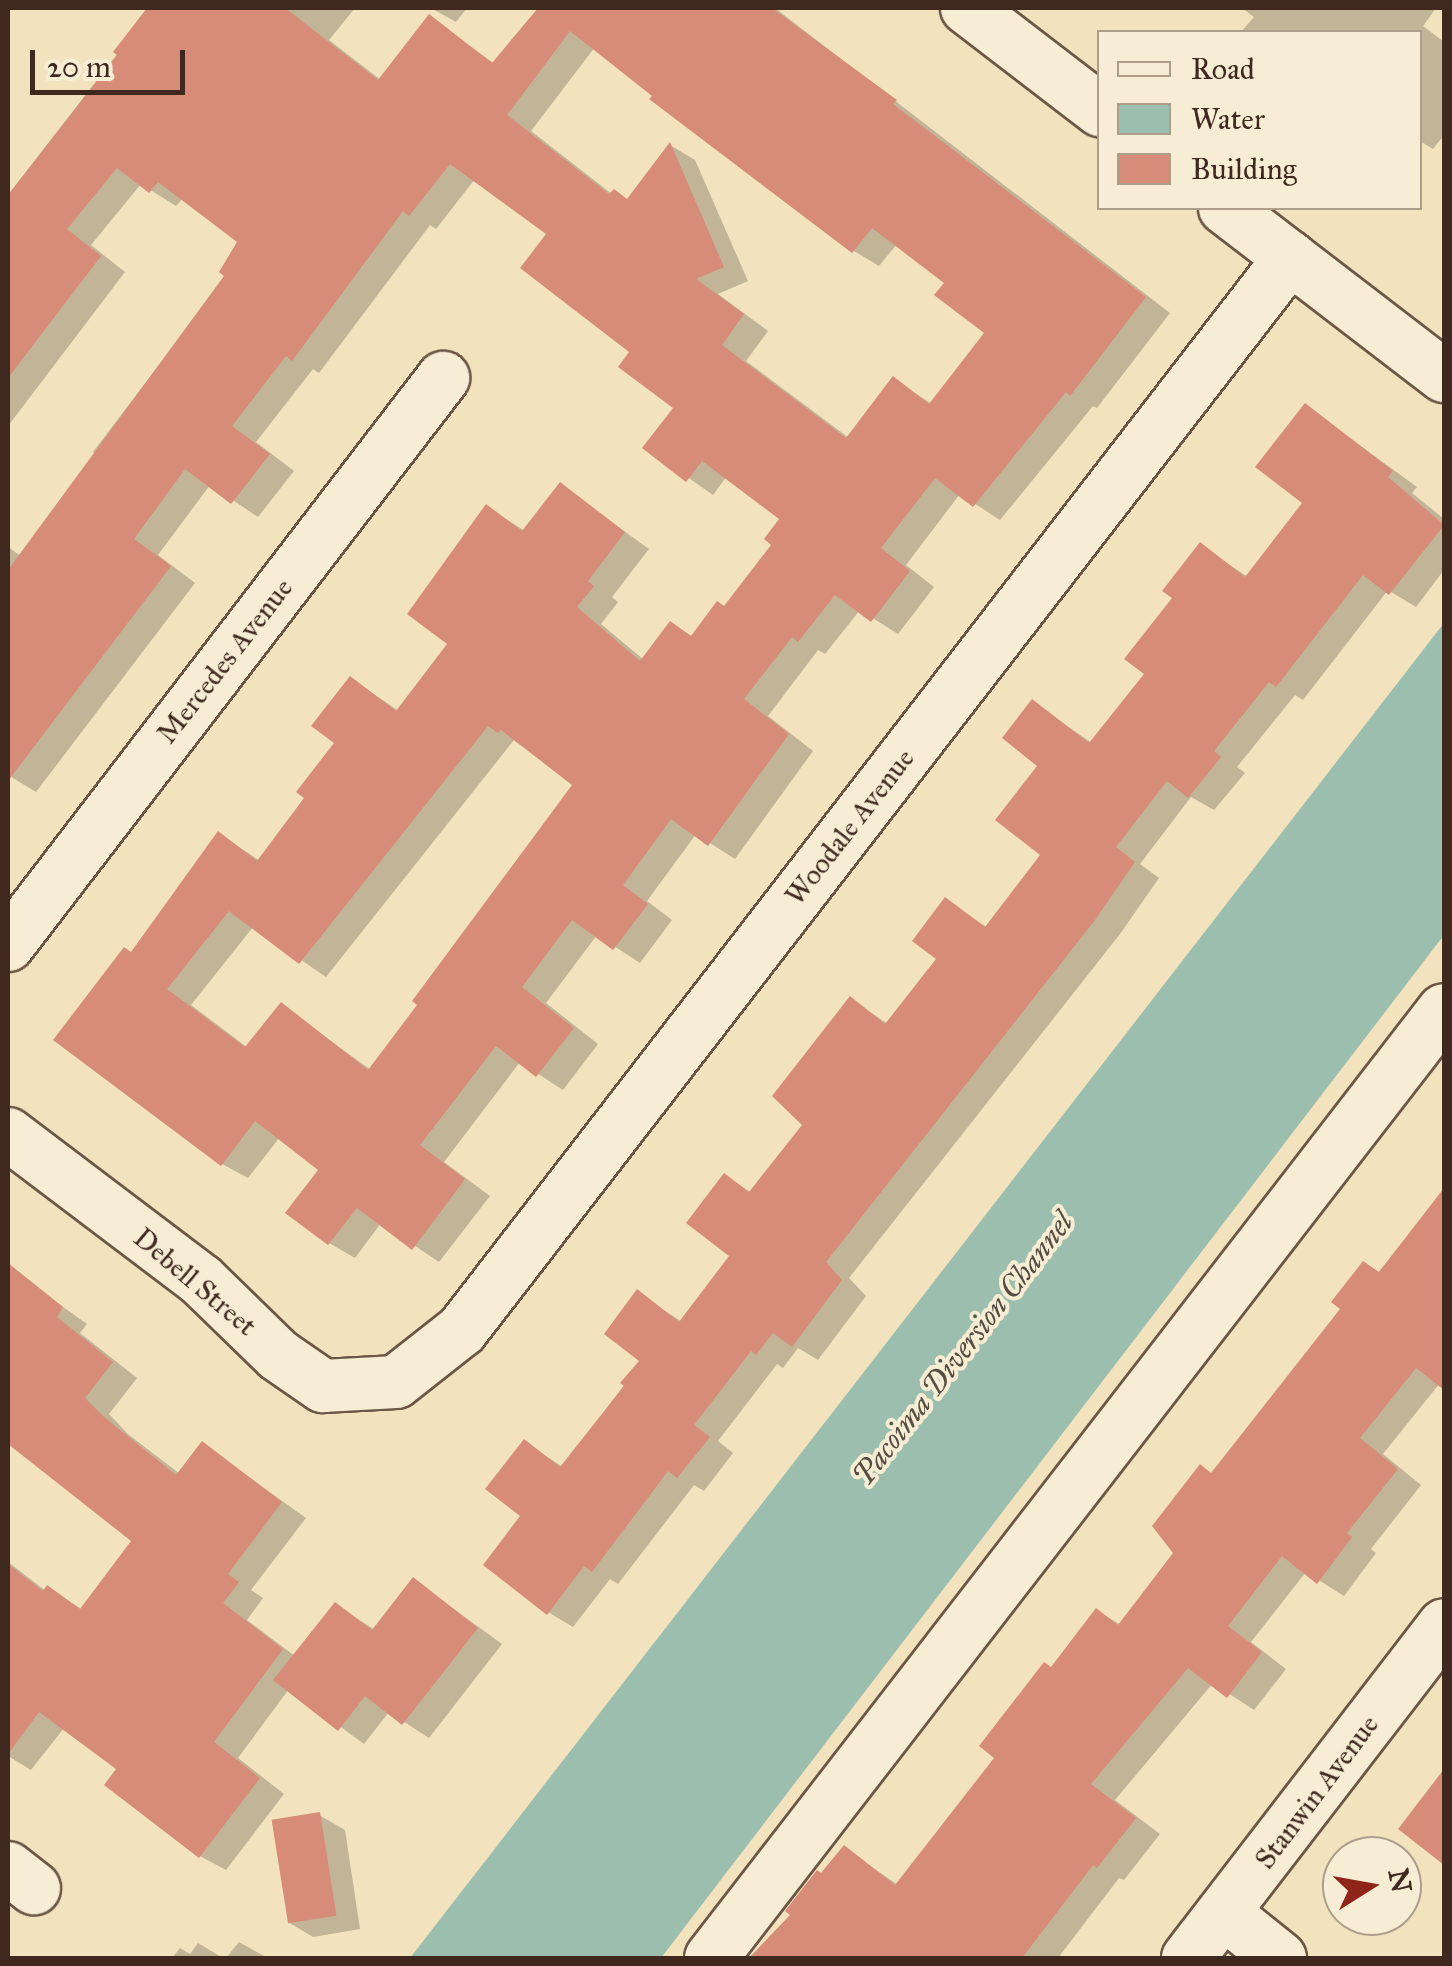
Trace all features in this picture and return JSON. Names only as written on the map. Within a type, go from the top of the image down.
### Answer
[{"type":"street","points":[[967,8],[1097,108]]},
{"type":"street","points":[[1228,210],[1444,376]]},
{"type":"street","name":"Woodale Avenue","points":[[396,1382],[462,1330],[1290,258]]},
{"type":"street","name":"Mercedes Avenue","points":[[8,944],[443,378]]},
{"type":"street","points":[[711,1958],[1444,1010]]},
{"type":"street","name":"Debell Street","points":[[8,1134],[201,1280],[278,1355],[323,1386],[396,1382]]},
{"type":"street","name":"Stanwin Avenue","points":[[1188,1958],[1444,1625]]},
{"type":"street","points":[[1224,1913],[1280,1958]]},
{"type":"water","name":"Pacoima Diversion Channel","points":[[1444,623],[1444,935],[661,1958],[410,1958]]},
{"type":"building","points":[[147,8],[285,8],[378,80],[429,14],[492,63],[538,8],[772,8],[897,100],[893,104],[1146,297],[1070,396],[1066,392],[973,507],[935,478],[881,548],[910,571],[871,622],[835,595],[798,642],[792,637],[744,699],[789,734],[708,846],[671,819],[623,885],[648,904],[613,950],[572,920],[522,987],[574,1028],[536,1077],[496,1046],[420,1145],[465,1179],[412,1250],[357,1208],[328,1245],[285,1213],[318,1170],[255,1121],[221,1166],[53,1040],[124,947],[131,952],[218,831],[257,861],[304,798],[296,792],[334,743],[311,726],[350,676],[396,711],[447,644],[407,614],[486,504],[522,531],[560,482],[625,532],[588,581],[594,586],[577,607],[640,661],[670,621],[691,636],[717,601],[724,606],[771,545],[764,539],[779,519],[702,461],[686,482],[642,448],[673,408],[618,367],[629,352],[520,268],[546,234],[450,164],[409,216],[403,211],[292,361],[286,356],[232,426],[270,454],[231,504],[185,469],[134,539],[171,566],[8,781],[8,570],[224,276],[219,272],[237,242],[158,182],[149,193],[117,168],[67,229],[101,256],[8,378],[8,195],[117,55],[113,52]],"holes":[[[570,31],[652,96],[649,99],[852,253],[872,228],[944,283],[934,295],[984,333],[929,404],[893,376],[846,438],[722,345],[744,314],[696,279],[724,267],[670,142],[627,199],[614,189],[609,194],[507,115]],[[488,726],[498,733],[501,730],[572,785],[412,1001],[417,1005],[368,1070],[281,1002],[245,1047],[167,989],[229,911],[299,964]]]},
{"type":"building","points":[[1305,403],[1393,471],[1388,477],[1444,525],[1389,595],[1363,575],[1276,687],[1269,682],[1214,751],[1221,757],[1188,798],[1167,781],[1116,847],[1135,862],[1095,920],[826,1262],[842,1280],[792,1347],[773,1333],[756,1355],[751,1351],[694,1425],[710,1437],[677,1478],[668,1471],[592,1572],[584,1566],[547,1615],[483,1565],[520,1516],[485,1489],[524,1439],[560,1467],[624,1386],[620,1383],[639,1361],[604,1334],[637,1289],[679,1322],[729,1256],[686,1223],[724,1173],[749,1192],[802,1125],[772,1096],[850,996],[885,1024],[936,959],[912,941],[945,897],[985,927],[1040,855],[995,820],[1037,766],[1002,738],[1032,699],[1089,743],[1144,674],[1124,659],[1172,598],[1162,591],[1200,542],[1245,577],[1302,503],[1255,467]]},
{"type":"building","points":[[1444,1188],[1444,1390],[1416,1368],[1360,1438],[1398,1469],[1347,1533],[1352,1537],[1317,1584],[1282,1556],[1228,1626],[1262,1652],[1227,1698],[1188,1668],[1091,1784],[1136,1818],[1097,1868],[1093,1865],[1022,1958],[749,1958],[790,1915],[785,1911],[817,1870],[821,1873],[844,1845],[895,1885],[994,1758],[979,1746],[1044,1662],[1051,1667],[1096,1608],[1118,1625],[1173,1553],[1152,1526],[1200,1464],[1211,1473],[1340,1309],[1331,1302],[1363,1261],[1379,1272]]},
{"type":"building","points":[[8,1263],[63,1307],[57,1317],[113,1362],[85,1398],[104,1417],[176,1475],[202,1441],[282,1502],[228,1574],[239,1582],[223,1603],[283,1649],[214,1742],[260,1778],[199,1858],[104,1785],[116,1769],[39,1712],[8,1754],[8,1564],[43,1591],[47,1585],[80,1609],[131,1541],[8,1444]]},
{"type":"building","points":[[413,1577],[478,1628],[402,1725],[365,1696],[338,1731],[273,1680],[335,1602],[372,1630]]},
{"type":"building","points":[[1444,1769],[1444,1865],[1422,1848],[1422,1836],[1407,1836],[1398,1829]]},
{"type":"building","points":[[320,1812],[336,1916],[288,1923],[272,1820]]}]
